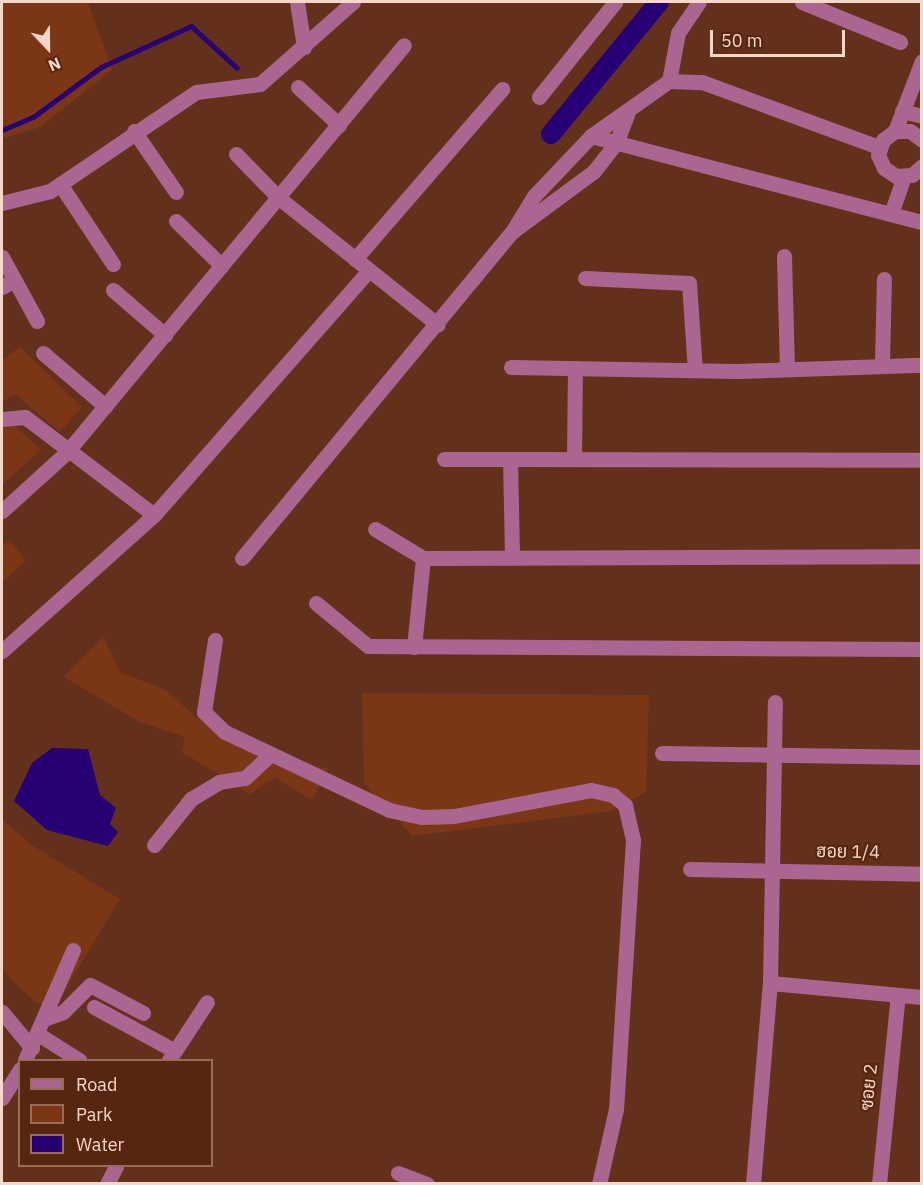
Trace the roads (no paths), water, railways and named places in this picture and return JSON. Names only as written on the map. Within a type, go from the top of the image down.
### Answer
[{"type":"street","points":[[297,2],[304,47]]},
{"type":"street","points":[[2,203],[60,184],[134,131],[196,92],[260,84],[353,2]]},
{"type":"street","points":[[538,97],[615,2]]},
{"type":"street","points":[[669,81],[678,33],[699,2]]},
{"type":"street","points":[[802,2],[900,42]]},
{"type":"street","points":[[2,511],[67,452],[404,45]]},
{"type":"street","points":[[879,147],[895,131],[921,61]]},
{"type":"street","points":[[242,558],[438,325],[512,231],[534,196],[591,136],[669,81],[702,82],[879,147]]},
{"type":"street","points":[[298,87],[339,125]]},
{"type":"street","points":[[355,259],[502,89]]},
{"type":"street","points":[[902,111],[921,116]]},
{"type":"street","points":[[512,231],[593,172],[616,143],[628,112]]},
{"type":"street","points":[[134,131],[176,192]]},
{"type":"street","points":[[895,131],[910,131],[921,140]]},
{"type":"street","points":[[591,136],[921,222]]},
{"type":"street","points":[[879,147],[884,168],[904,177]]},
{"type":"street","points":[[236,154],[279,198],[438,325]]},
{"type":"street","points":[[891,214],[904,177],[921,166]]},
{"type":"street","points":[[60,184],[113,264]]},
{"type":"street","points":[[176,221],[222,266]]},
{"type":"street","points":[[784,256],[787,369]]},
{"type":"street","points":[[2,257],[8,284],[38,321]]},
{"type":"street","points":[[2,651],[154,515],[369,270]]},
{"type":"street","points":[[585,278],[689,283],[695,370]]},
{"type":"street","points":[[882,364],[884,279]]},
{"type":"street","points":[[113,290],[165,335]]},
{"type":"street","points":[[43,352],[105,406]]},
{"type":"street","points":[[511,367],[695,370],[787,369],[882,364],[921,365]]},
{"type":"street","points":[[574,459],[575,368]]},
{"type":"street","points":[[2,419],[25,417],[67,452],[154,515]]},
{"type":"street","points":[[444,459],[921,460]]},
{"type":"street","points":[[510,459],[512,556]]},
{"type":"street","points":[[375,529],[423,558],[921,556]]},
{"type":"street","points":[[414,647],[423,558]]},
{"type":"street","points":[[316,603],[360,643],[414,647],[921,649]]},
{"type":"street","points":[[215,640],[204,712],[225,732],[389,810],[422,817],[591,790],[613,795],[626,805],[633,840],[617,1086],[610,1152],[599,1184]]},
{"type":"street","points":[[753,1184],[770,983],[775,702]]},
{"type":"street","points":[[662,753],[921,757]]},
{"type":"street","points":[[154,845],[191,799],[219,782],[245,778],[271,754]]},
{"type":"street","name":"ฮอย 1/4","points":[[690,869],[921,874]]},
{"type":"street","points":[[32,1048],[73,950]]},
{"type":"street","points":[[770,983],[921,997]]},
{"type":"street","points":[[44,1019],[63,1012],[90,985],[143,1013]]},
{"type":"street","name":"ซอย 2","points":[[879,1184],[898,994]]},
{"type":"street","points":[[94,1007],[172,1056],[207,1002]]},
{"type":"street","points":[[2,1012],[32,1048],[75,1059]]},
{"type":"street","points":[[10,1091],[18,1073]]},
{"type":"street","points":[[107,1184],[116,1167]]},
{"type":"street","points":[[398,1173],[427,1184]]},
{"type":"water","points":[[52,748],[88,749],[100,795],[116,808],[110,824],[118,832],[108,846],[47,830],[14,801],[32,763]]},
{"type":"waterway","points":[[551,134],[659,2]]},
{"type":"waterway","points":[[2,130],[33,117],[101,67],[191,26],[237,68]]}]
